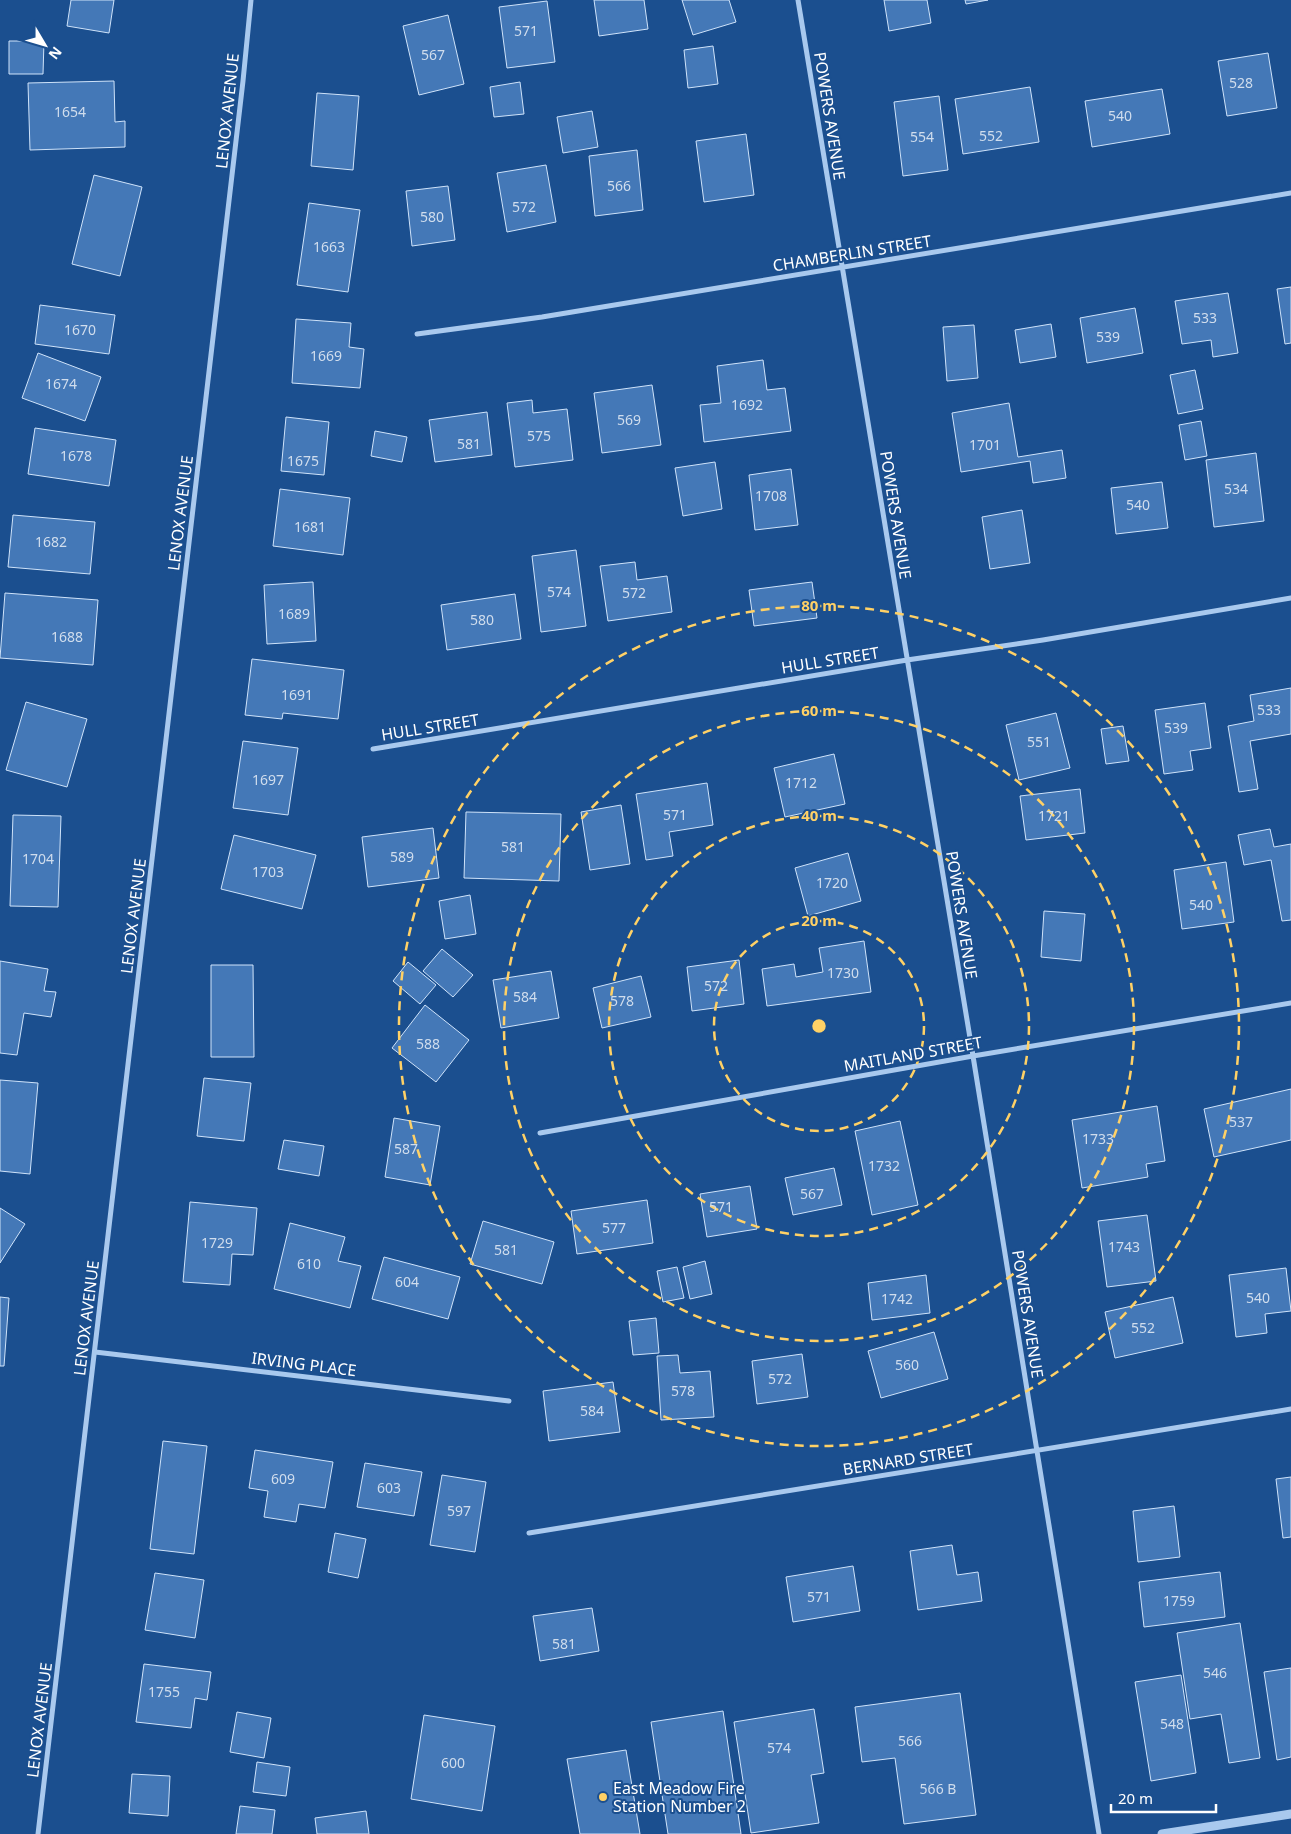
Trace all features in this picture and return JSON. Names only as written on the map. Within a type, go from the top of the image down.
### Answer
[{"type":"street","name":"LENOX AVENUE","points":[[38,1834],[240,111],[251,0]]},
{"type":"street","name":"POWERS AVENUE","points":[[798,0],[973,1056],[1099,1834]]},
{"type":"street","name":"CHAMBERLIN STREET","points":[[417,334],[542,317],[1291,193]]},
{"type":"street","name":"HULL STREET","points":[[373,749],[1291,598]]},
{"type":"street","name":"MAITLAND STREET","points":[[540,1133],[973,1056],[1291,1003]]},
{"type":"street","name":"IRVING PLACE","points":[[95,1352],[509,1401]]},
{"type":"street","name":"BERNARD STREET","points":[[529,1533],[1291,1409]]},
{"type":"street","points":[[1162,1834],[1291,1814]]},
{"type":"building","points":[[71,0],[114,0],[109,33],[67,26]]},
{"type":"building","points":[[594,0],[644,0],[648,29],[599,36]]},
{"type":"building","points":[[682,0],[729,0],[736,22],[693,35]]},
{"type":"building","points":[[884,0],[927,0],[931,23],[889,31]]},
{"type":"building","points":[[965,0],[988,0],[966,4]]},
{"type":"building","points":[[547,1],[555,62],[507,68],[499,7]]},
{"type":"building","points":[[448,15],[464,84],[419,95],[403,26]]},
{"type":"building","points":[[9,41],[44,41],[43,74],[9,74]]},
{"type":"building","points":[[713,46],[718,84],[688,88],[684,50]]},
{"type":"building","points":[[1268,53],[1277,108],[1227,116],[1218,61]]},
{"type":"building","points":[[114,81],[115,122],[125,121],[125,147],[30,150],[28,83]]},
{"type":"building","points":[[520,82],[524,114],[494,117],[490,87]]},
{"type":"building","points":[[1030,87],[1039,142],[963,154],[955,99]]},
{"type":"building","points":[[1162,89],[1170,134],[1092,147],[1085,101]]},
{"type":"building","points":[[317,93],[359,96],[353,170],[311,166]]},
{"type":"building","points":[[939,96],[948,170],[903,176],[894,102]]},
{"type":"building","points":[[592,111],[598,147],[563,153],[557,117]]},
{"type":"building","points":[[746,134],[754,195],[704,202],[696,141]]},
{"type":"building","points":[[637,150],[643,210],[595,216],[589,156]]},
{"type":"building","points":[[546,165],[556,222],[507,232],[497,173]]},
{"type":"building","points":[[94,175],[142,187],[120,276],[72,264]]},
{"type":"building","points":[[448,186],[455,240],[412,246],[406,191]]},
{"type":"building","points":[[309,203],[360,210],[348,292],[297,285]]},
{"type":"building","points":[[1291,287],[1291,343],[1285,344],[1277,289]]},
{"type":"building","points":[[1228,293],[1238,353],[1213,357],[1211,340],[1182,344],[1175,301]]},
{"type":"building","points":[[40,305],[115,315],[109,354],[35,344]]},
{"type":"building","points":[[1135,308],[1143,353],[1087,363],[1080,318]]},
{"type":"building","points":[[296,319],[351,323],[349,347],[364,349],[360,388],[292,383]]},
{"type":"building","points":[[1051,324],[1056,357],[1020,363],[1015,330]]},
{"type":"building","points":[[974,325],[978,378],[947,381],[943,327]]},
{"type":"building","points":[[38,353],[101,377],[85,421],[22,398]]},
{"type":"building","points":[[763,360],[767,390],[785,388],[791,431],[704,442],[700,405],[721,403],[717,366]]},
{"type":"building","points":[[1195,370],[1203,409],[1178,414],[1170,375]]},
{"type":"building","points":[[652,385],[661,445],[602,453],[594,393]]},
{"type":"building","points":[[532,400],[533,413],[567,409],[573,460],[515,467],[507,403]]},
{"type":"building","points":[[1009,403],[1018,457],[1062,450],[1066,478],[1033,483],[1030,461],[961,472],[952,413]]},
{"type":"building","points":[[487,412],[492,455],[435,462],[429,420]]},
{"type":"building","points":[[286,417],[329,422],[324,475],[281,471]]},
{"type":"building","points":[[1201,421],[1207,456],[1185,460],[1179,425]]},
{"type":"building","points":[[35,428],[116,440],[109,486],[28,474]]},
{"type":"building","points":[[375,431],[407,437],[402,462],[371,456]]},
{"type":"building","points":[[1256,453],[1264,521],[1214,527],[1206,460]]},
{"type":"building","points":[[715,462],[722,509],[683,516],[675,468]]},
{"type":"building","points":[[791,469],[798,525],[755,530],[749,475]]},
{"type":"building","points":[[1162,482],[1168,528],[1116,534],[1111,488]]},
{"type":"building","points":[[280,489],[350,498],[343,555],[273,546]]},
{"type":"building","points":[[1022,510],[1030,563],[990,569],[982,517]]},
{"type":"building","points":[[13,515],[95,522],[90,574],[8,567]]},
{"type":"building","points":[[576,550],[586,626],[541,632],[532,556]]},
{"type":"building","points":[[635,562],[637,580],[667,576],[672,612],[608,621],[600,566]]},
{"type":"building","points":[[313,582],[316,641],[267,644],[264,585]]},
{"type":"building","points":[[812,582],[817,618],[754,626],[749,590]]},
{"type":"building","points":[[5,593],[98,600],[93,665],[0,658]]},
{"type":"building","points":[[515,594],[521,639],[447,650],[441,605]]},
{"type":"building","points":[[252,659],[344,670],[338,719],[283,713],[282,719],[245,715]]},
{"type":"building","points":[[1291,688],[1291,734],[1250,741],[1258,789],[1239,792],[1228,726],[1254,721],[1250,695]]},
{"type":"building","points":[[26,702],[87,719],[67,787],[6,770]]},
{"type":"building","points":[[1205,703],[1211,748],[1190,751],[1193,770],[1164,774],[1155,710]]},
{"type":"building","points":[[1056,713],[1070,768],[1019,780],[1006,725]]},
{"type":"building","points":[[1123,726],[1129,761],[1106,764],[1101,729]]},
{"type":"building","points":[[243,741],[298,748],[288,815],[233,808]]},
{"type":"building","points":[[834,754],[845,804],[785,817],[774,768]]},
{"type":"building","points":[[707,783],[713,825],[669,832],[673,856],[646,860],[636,794]]},
{"type":"building","points":[[1080,789],[1085,833],[1026,840],[1020,796]]},
{"type":"building","points":[[621,805],[630,864],[590,870],[581,812]]},
{"type":"building","points":[[466,812],[561,814],[559,881],[464,878]]},
{"type":"building","points":[[13,815],[61,816],[58,907],[10,906]]},
{"type":"building","points":[[433,828],[439,878],[368,887],[362,837]]},
{"type":"building","points":[[1270,829],[1274,847],[1291,844],[1291,920],[1282,921],[1271,860],[1244,865],[1238,835]]},
{"type":"building","points":[[234,835],[316,855],[302,909],[221,889]]},
{"type":"building","points":[[848,853],[861,901],[808,916],[795,868]]},
{"type":"building","points":[[1226,862],[1234,922],[1182,929],[1174,870]]},
{"type":"building","points":[[470,895],[476,934],[445,939],[439,901]]},
{"type":"building","points":[[1044,911],[1085,914],[1081,961],[1041,957]]},
{"type":"building","points":[[864,941],[871,992],[767,1006],[762,969],[794,964],[796,977],[823,972],[819,948]]},
{"type":"building","points":[[442,949],[473,975],[453,997],[423,971]]},
{"type":"building","points":[[739,960],[744,1004],[692,1011],[687,967]]},
{"type":"building","points":[[0,961],[48,969],[44,991],[56,992],[51,1017],[24,1013],[17,1055],[0,1053]]},
{"type":"building","points":[[408,962],[436,985],[420,1004],[393,981]]},
{"type":"building","points":[[211,965],[253,965],[254,1057],[211,1057]]},
{"type":"building","points":[[551,971],[559,1018],[501,1028],[493,980]]},
{"type":"building","points":[[641,976],[651,1017],[602,1028],[593,988]]},
{"type":"building","points":[[425,1005],[469,1040],[436,1082],[392,1048]]},
{"type":"building","points":[[204,1078],[251,1083],[244,1141],[197,1136]]},
{"type":"building","points":[[0,1080],[38,1083],[30,1174],[0,1171]]},
{"type":"building","points":[[1291,1089],[1291,1140],[1214,1157],[1204,1109]]},
{"type":"building","points":[[1157,1106],[1165,1161],[1146,1164],[1148,1177],[1082,1188],[1072,1120]]},
{"type":"building","points":[[394,1118],[440,1126],[430,1185],[385,1177]]},
{"type":"building","points":[[900,1121],[918,1205],[872,1215],[855,1131]]},
{"type":"building","points":[[284,1140],[324,1146],[319,1176],[278,1169]]},
{"type":"building","points":[[834,1168],[842,1205],[793,1215],[785,1178]]},
{"type":"building","points":[[750,1186],[757,1229],[707,1237],[700,1194]]},
{"type":"building","points":[[647,1200],[653,1243],[577,1254],[571,1211]]},
{"type":"building","points":[[190,1202],[257,1208],[253,1255],[232,1254],[230,1285],[183,1282]]},
{"type":"building","points":[[0,1208],[25,1224],[0,1263]]},
{"type":"building","points":[[1147,1215],[1156,1281],[1107,1287],[1098,1221]]},
{"type":"building","points":[[483,1221],[554,1242],[542,1284],[470,1264]]},
{"type":"building","points":[[290,1223],[345,1237],[338,1261],[361,1266],[350,1308],[274,1289]]},
{"type":"building","points":[[384,1257],[460,1277],[448,1319],[372,1299]]},
{"type":"building","points":[[705,1261],[712,1294],[690,1299],[683,1267]]},
{"type":"building","points":[[677,1267],[684,1298],[663,1302],[657,1271]]},
{"type":"building","points":[[1286,1268],[1291,1311],[1265,1314],[1267,1333],[1236,1337],[1229,1275]]},
{"type":"building","points":[[926,1275],[930,1313],[872,1320],[868,1283]]},
{"type":"building","points":[[0,1297],[9,1298],[4,1366],[0,1366]]},
{"type":"building","points":[[1173,1297],[1183,1343],[1115,1358],[1105,1312]]},
{"type":"building","points":[[656,1318],[659,1353],[633,1355],[629,1321]]},
{"type":"building","points":[[934,1332],[948,1379],[881,1398],[868,1351]]},
{"type":"building","points":[[802,1354],[808,1397],[757,1404],[752,1361]]},
{"type":"building","points":[[678,1355],[680,1373],[710,1371],[714,1417],[661,1420],[657,1356]]},
{"type":"building","points":[[613,1382],[620,1432],[549,1441],[543,1391]]},
{"type":"building","points":[[163,1441],[207,1446],[194,1554],[150,1549]]},
{"type":"building","points":[[255,1450],[333,1462],[325,1508],[299,1504],[296,1522],[264,1517],[268,1491],[249,1488]]},
{"type":"building","points":[[365,1463],[422,1472],[414,1516],[357,1507]]},
{"type":"building","points":[[442,1475],[486,1482],[475,1552],[430,1545]]},
{"type":"building","points":[[1291,1477],[1291,1537],[1283,1538],[1276,1479]]},
{"type":"building","points":[[1174,1506],[1180,1557],[1138,1562],[1133,1511]]},
{"type":"building","points":[[335,1533],[366,1539],[358,1578],[328,1572]]},
{"type":"building","points":[[952,1545],[957,1575],[978,1572],[982,1601],[918,1610],[910,1551]]},
{"type":"building","points":[[853,1566],[860,1611],[793,1622],[786,1577]]},
{"type":"building","points":[[1220,1572],[1225,1617],[1144,1627],[1139,1582]]},
{"type":"building","points":[[155,1573],[204,1580],[195,1638],[145,1630]]},
{"type":"building","points":[[592,1608],[599,1651],[540,1661],[533,1616]]},
{"type":"building","points":[[1240,1623],[1260,1758],[1229,1763],[1221,1714],[1190,1719],[1177,1633]]},
{"type":"building","points":[[144,1664],[211,1672],[207,1700],[195,1698],[191,1728],[136,1722]]},
{"type":"building","points":[[1291,1668],[1291,1757],[1277,1760],[1264,1672]]},
{"type":"building","points":[[1181,1675],[1196,1773],[1151,1781],[1135,1682]]},
{"type":"building","points":[[960,1693],[976,1815],[904,1824],[895,1758],[862,1762],[855,1707]]},
{"type":"building","points":[[814,1709],[824,1773],[811,1775],[819,1823],[751,1833],[734,1722]]},
{"type":"building","points":[[723,1711],[741,1834],[668,1834],[651,1722]]},
{"type":"building","points":[[237,1712],[271,1718],[264,1758],[230,1752]]},
{"type":"building","points":[[424,1715],[495,1726],[482,1811],[411,1799]]},
{"type":"building","points":[[626,1750],[640,1834],[580,1834],[567,1759]]},
{"type":"building","points":[[257,1762],[290,1767],[286,1796],[253,1792]]},
{"type":"building","points":[[132,1774],[170,1776],[168,1816],[129,1813]]},
{"type":"building","points":[[240,1806],[275,1810],[272,1834],[236,1834]]},
{"type":"building","points":[[366,1811],[369,1834],[317,1834],[315,1818]]},
{"type":"place","name":"East Meadow Fire Station Number 2","points":[[603,1797]]}]
